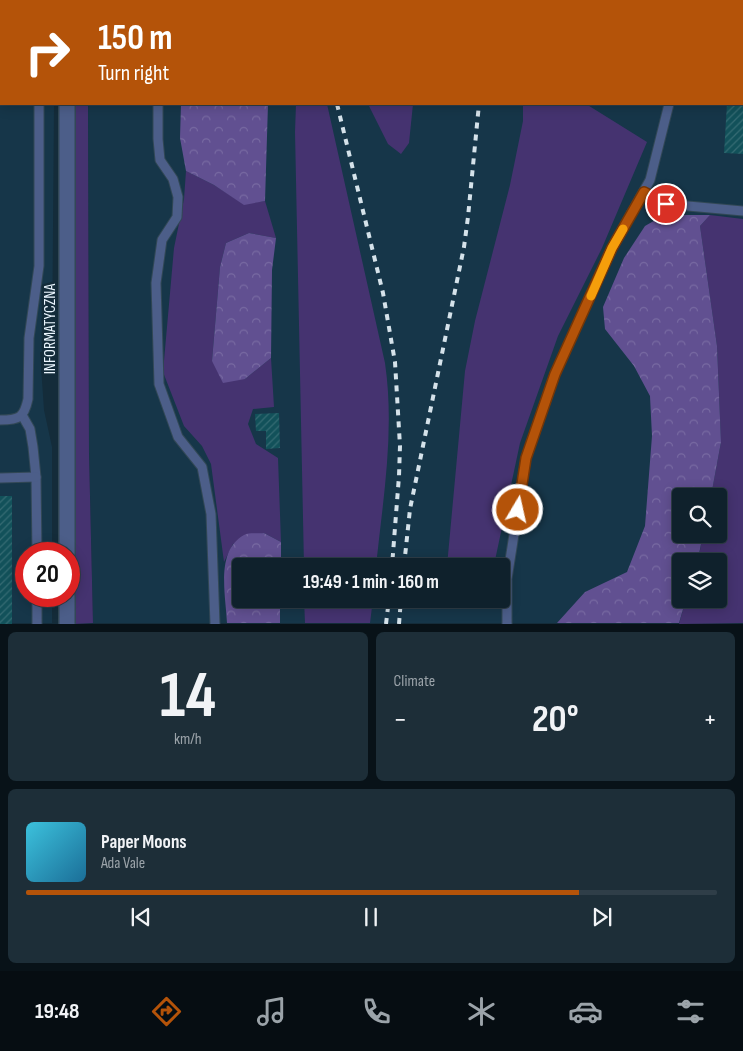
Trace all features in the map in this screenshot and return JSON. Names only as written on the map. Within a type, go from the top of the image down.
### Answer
[{"type":"street","name":"INFORMATYCZNA","points":[[67,105],[67,542]]},
{"type":"street","points":[[67,607],[67,624]]},
{"type":"lane","points":[[0,420],[16,419],[22,415],[26,409],[28,399],[29,338],[39,266],[39,105]]},
{"type":"lane","points":[[158,105],[160,160],[173,179],[178,197],[177,217],[162,240],[156,283],[159,384],[178,437],[202,467],[211,514],[215,624]]},
{"type":"lane","points":[[507,624],[507,579],[526,458],[555,374],[612,248],[650,180],[669,105]]},
{"type":"lane","points":[[644,192],[666,204],[743,211]]},
{"type":"lane","points":[[22,415],[30,429],[36,478],[37,542]]},
{"type":"lane","points":[[0,478],[36,478]]},
{"type":"lane","points":[[37,607],[38,624]]},
{"type":"shaded area","points":[[0,105],[54,105],[52,351],[40,352],[44,410],[52,447],[52,542],[15,542],[15,607],[52,607],[52,623],[0,623]]},
{"type":"shaded area","points":[[75,105],[88,105],[89,453],[93,623],[74,624],[74,607],[80,607],[80,542],[74,542]]},
{"type":"shaded area","points":[[88,105],[743,105],[743,623],[93,623],[89,453]]},
{"type":"shaded area","points":[[296,105],[327,105],[385,363],[389,414],[387,465],[377,558],[304,558]]},
{"type":"shaded area","points":[[368,105],[413,105],[409,143],[401,154],[388,144]]},
{"type":"shaded area","points":[[523,105],[588,105],[647,142],[602,248],[558,336],[520,443],[495,558],[448,558],[465,371],[475,321],[510,185],[523,121]]},
{"type":"shaded area","points":[[186,171],[214,185],[244,204],[265,201],[276,238],[249,233],[226,243],[220,267],[212,361],[245,379],[271,358],[274,407],[253,409],[248,424],[256,444],[278,458],[281,542],[264,533],[233,544],[224,562],[211,464],[202,446],[184,426],[163,372],[174,248],[184,199]]},
{"type":"shaded area","points":[[710,215],[743,219],[743,623],[679,624],[683,608],[727,608],[727,553],[699,553],[701,543],[727,543],[727,488],[712,488],[721,442],[717,346],[700,226]]},
{"type":"shaded area","points":[[304,608],[372,608],[370,623],[305,623]]},
{"type":"green space","points":[[181,105],[268,105],[265,201],[244,205],[214,185],[186,171],[180,138]]},
{"type":"green space","points":[[664,215],[710,215],[700,226],[717,346],[721,442],[712,488],[672,488],[672,543],[701,543],[699,553],[672,553],[672,608],[683,608],[679,623],[557,623],[585,592],[627,572],[645,526],[652,436],[650,396],[634,366],[605,329],[603,307],[624,258],[645,226]]},
{"type":"green space","points":[[249,233],[276,238],[272,270],[271,358],[245,379],[223,383],[212,361],[220,267],[226,243]]},
{"type":"green space","points":[[264,533],[281,542],[281,558],[232,558],[232,608],[280,608],[280,623],[227,623],[224,588],[226,563],[229,552],[235,542],[244,535]]},
{"type":"building","points":[[727,105],[743,105],[743,154],[724,153]]},
{"type":"building","points":[[279,413],[280,448],[266,449],[266,431],[256,431],[255,414]]},
{"type":"building","points":[[0,496],[12,496],[12,624],[0,624]]},
{"type":"railway","points":[[337,105],[383,293],[395,362],[400,446],[393,558]]},
{"type":"railway","points":[[405,558],[410,509],[464,247],[479,105]]},
{"type":"railway","points":[[386,624],[388,608]]},
{"type":"railway","points":[[399,624],[400,608]]},
{"type":"slow traffic","points":[[591,296],[612,248],[623,229]]},
{"type":"route","points":[[518,510],[526,458],[555,374],[612,248],[644,192],[666,204]]}]
